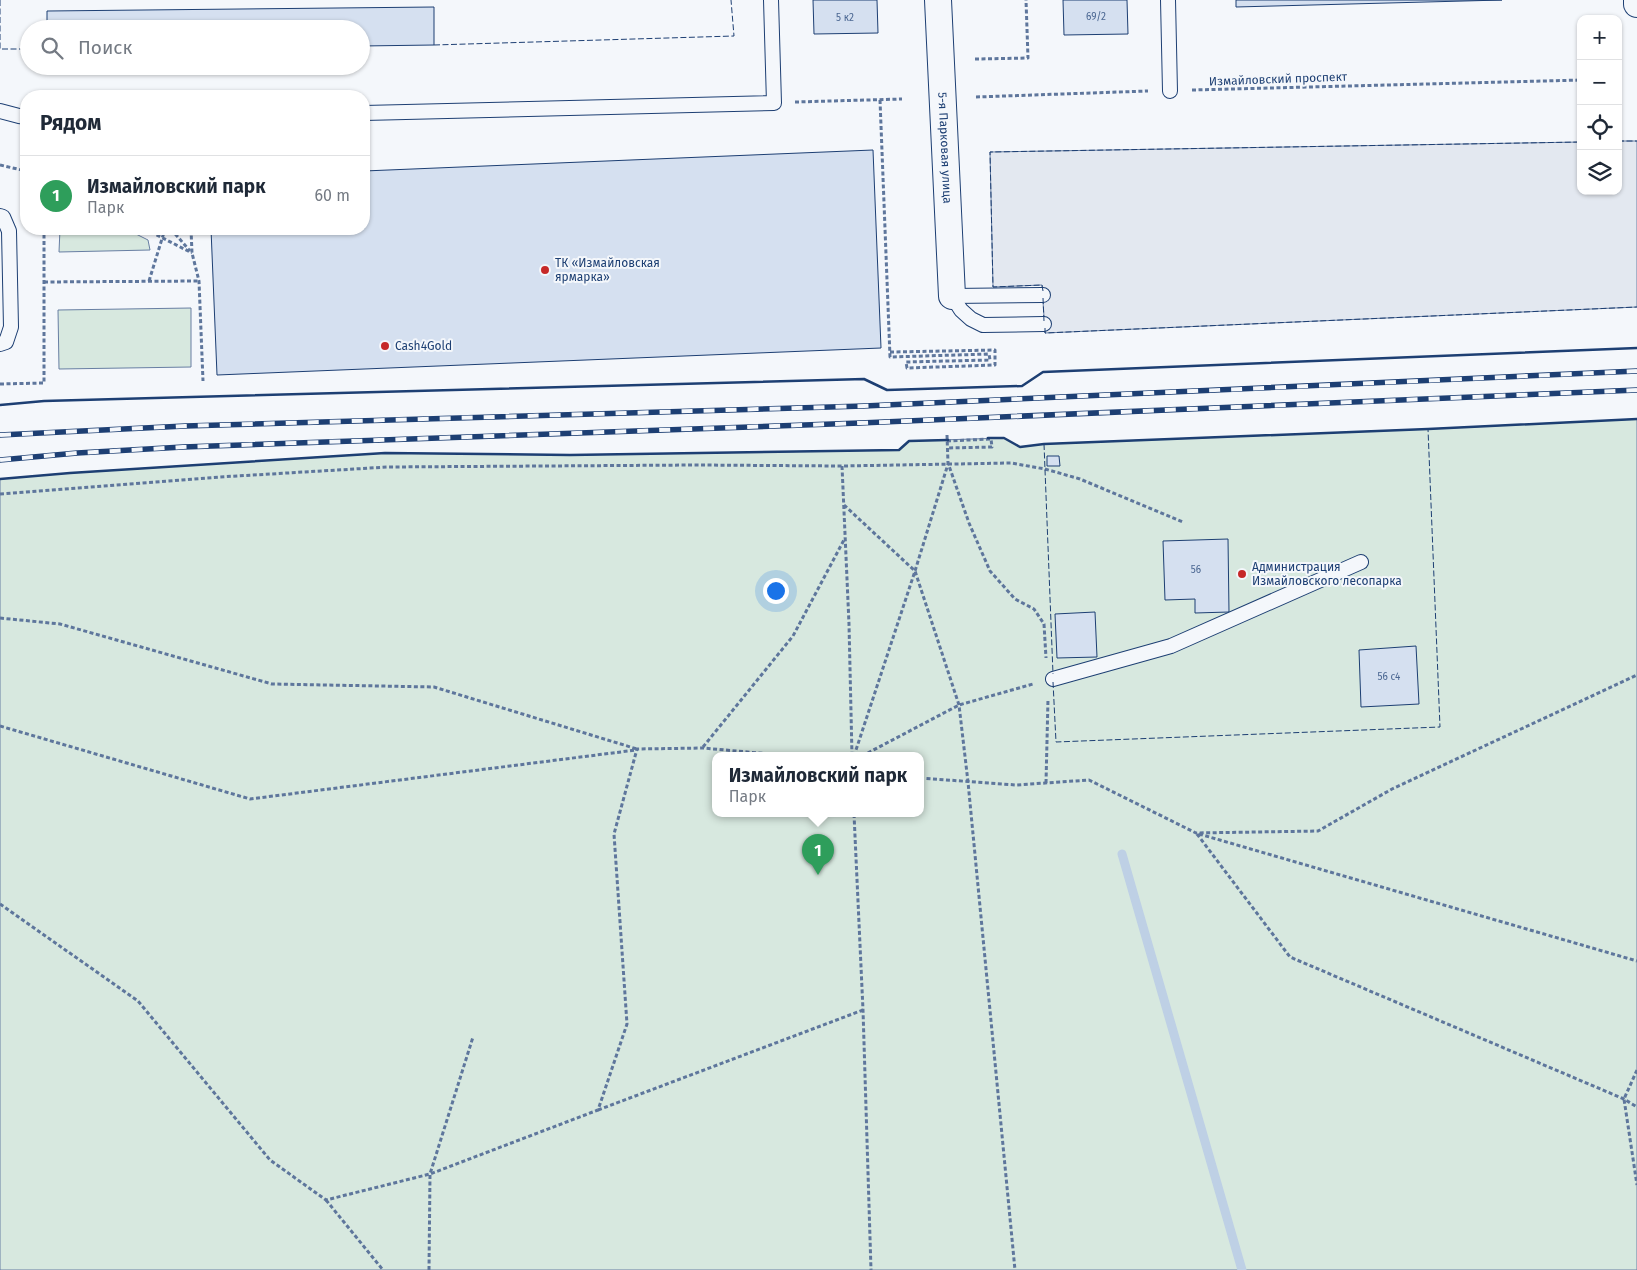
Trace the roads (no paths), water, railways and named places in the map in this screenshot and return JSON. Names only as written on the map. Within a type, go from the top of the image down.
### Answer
[{"type":"street","name":"5-я Парковая улица","points":[[938,0],[952,296]]},
{"type":"lane","points":[[370,114],[774,103],[771,0]]},
{"type":"lane","points":[[1168,0],[1170,91]]},
{"type":"lane","points":[[0,111],[20,116]]},
{"type":"lane","points":[[0,216],[3,217],[9,230],[11,327],[6,342],[0,344]]},
{"type":"lane","points":[[952,296],[1043,294]]},
{"type":"lane","points":[[952,296],[961,310],[971,319],[984,325],[1044,324]]},
{"type":"lane","points":[[1051,679],[1171,646],[1361,562]]},
{"type":"waterway","points":[[1122,854],[1242,1270]]},
{"type":"railway","points":[[0,435],[185,426],[864,406],[1637,371]]},
{"type":"railway","points":[[0,460],[77,453],[183,447],[860,423],[1637,390]]},
{"type":"place","name":"ТК «Измайловская ярмарка»","points":[[545,270]]},
{"type":"place","name":"Cash4Gold","points":[[385,346]]},
{"type":"place","name":"Администрация Измайловского лесопарка","points":[[1242,574]]},
{"type":"place","name":"Измайловский парк","points":[[818,875]]}]
